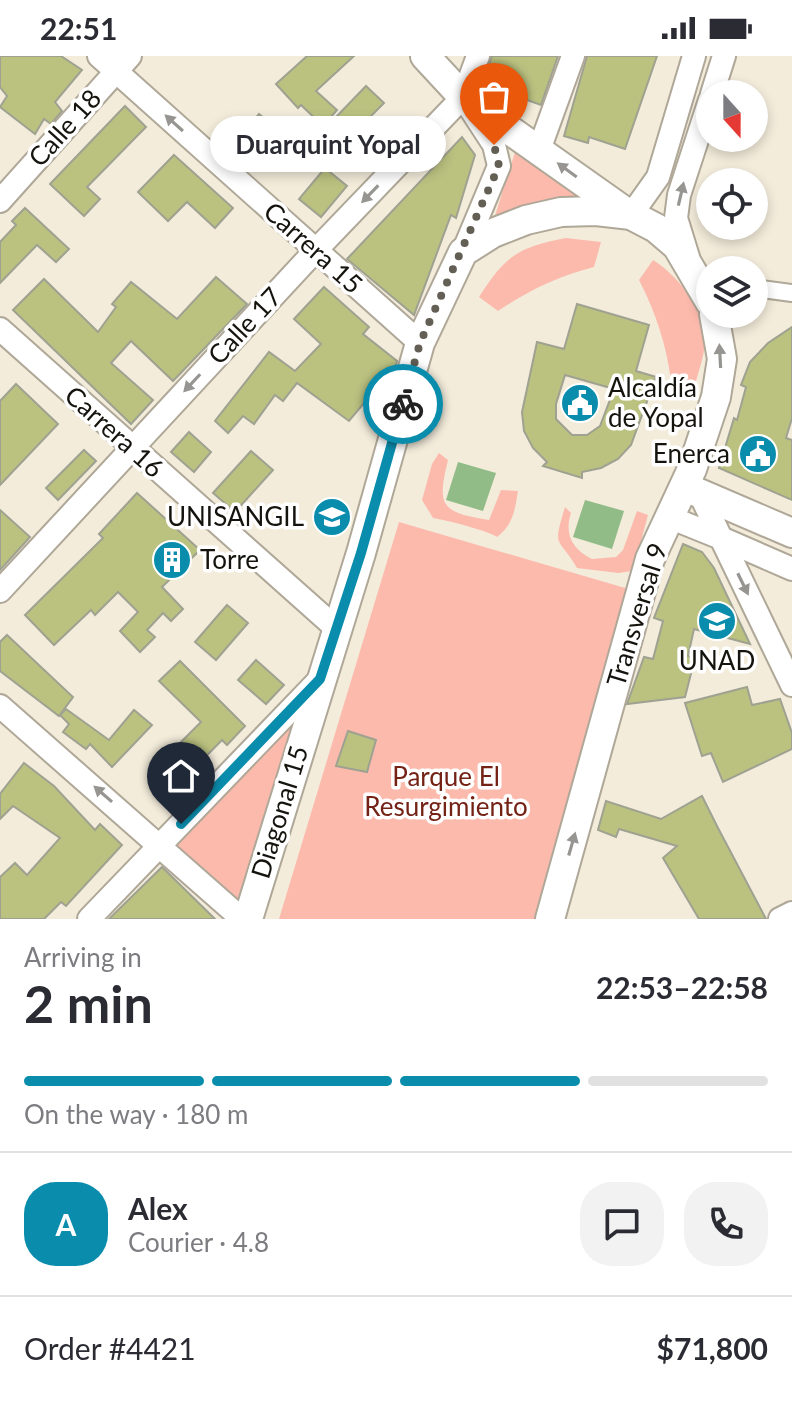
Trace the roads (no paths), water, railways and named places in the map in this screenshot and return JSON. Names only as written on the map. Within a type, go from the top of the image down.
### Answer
[{"type":"street","points":[[425,56],[463,97],[494,145],[499,166],[463,252]]},
{"type":"street","name":"Calle 17","points":[[0,591],[316,250],[463,97],[478,56]]},
{"type":"street","points":[[539,150],[573,56]]},
{"type":"street","points":[[631,215],[658,177],[694,56]]},
{"type":"street","points":[[716,80],[724,56]]},
{"type":"street","name":"Calle 18","points":[[0,201],[115,61]]},
{"type":"street","name":"Carrera 15","points":[[115,61],[420,343]]},
{"type":"street","points":[[463,97],[631,215],[656,228],[677,246],[696,271]]},
{"type":"street","points":[[696,143],[679,195],[676,218],[696,268]]},
{"type":"street","points":[[463,252],[493,233],[538,217],[596,211],[631,215]]},
{"type":"street","name":"Diagonal 15","points":[[245,919],[337,629],[420,343],[463,252]]},
{"type":"street","points":[[768,290],[792,293]]},
{"type":"street","name":"Transversal 9","points":[[550,919],[650,559],[669,517],[692,490],[716,397],[722,359],[716,328]]},
{"type":"street","name":"Carrera 16","points":[[0,329],[337,629]]},
{"type":"street","points":[[692,490],[792,533]]},
{"type":"street","points":[[692,490],[721,538],[792,685]]},
{"type":"street","points":[[669,517],[792,569]]},
{"type":"street","points":[[89,919],[320,679]]},
{"type":"street","points":[[0,706],[245,919]]},
{"type":"street","points":[[780,919],[792,913]]},
{"type":"place","name":"Duarquint Yopal","points":[[494,145]]},
{"type":"place","name":"Alcaldía de Yopal","points":[[580,403]]},
{"type":"place","name":"Enerca","points":[[758,454]]},
{"type":"place","name":"UNISANGIL","points":[[332,517]]},
{"type":"place","name":"Torre","points":[[172,560]]},
{"type":"place","name":"UNAD","points":[[717,621]]},
{"type":"park label","name":"Parque El Resurgimiento","points":[[446,792]]}]
